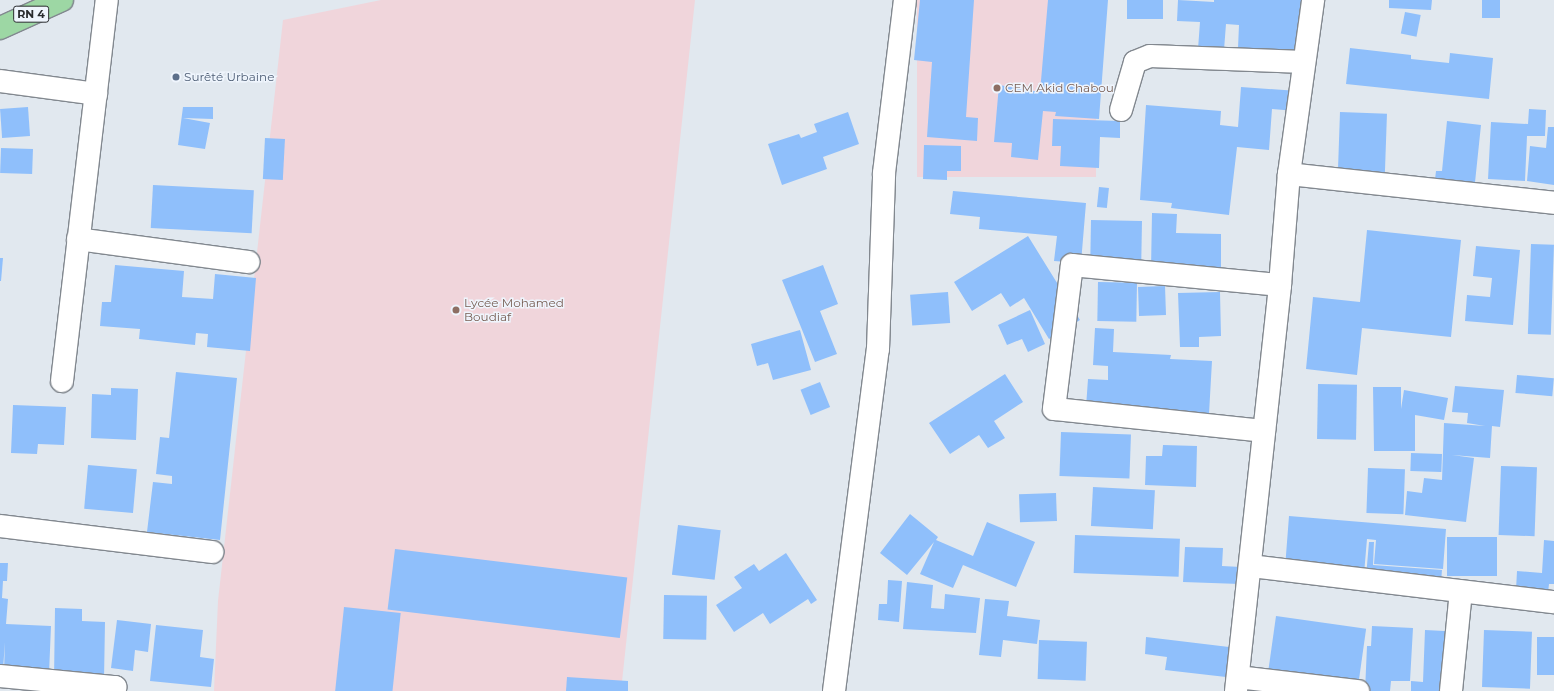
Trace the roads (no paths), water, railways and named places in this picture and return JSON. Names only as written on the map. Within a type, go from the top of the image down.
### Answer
[{"type":"main road","name":"RN 4","points":[[0,28],[62,0]]},
{"type":"street","points":[[62,381],[107,0]]},
{"type":"street","points":[[834,691],[878,349],[884,173],[905,0]]},
{"type":"street","points":[[1313,0],[1289,174],[1280,285],[1237,684],[1358,691]]},
{"type":"street","points":[[1121,110],[1135,62],[1150,56],[1304,62]]},
{"type":"street","points":[[0,81],[96,94]]},
{"type":"street","points":[[1289,174],[1554,203]]},
{"type":"street","points":[[78,239],[248,262]]},
{"type":"street","points":[[1264,431],[1054,409],[1072,265],[1280,285]]},
{"type":"street","points":[[0,526],[212,552]]},
{"type":"street","points":[[1250,566],[1554,602]]},
{"type":"street","points":[[1450,691],[1461,591]]},
{"type":"street","points":[[0,676],[115,687],[114,691]]},
{"type":"place","name":"Surêté Urbaine","points":[[176,77]]},
{"type":"place","name":"CEM Akid Chabou","points":[[997,88]]},
{"type":"place","name":"Lycée Mohamed Boudiaf","points":[[456,310]]}]
